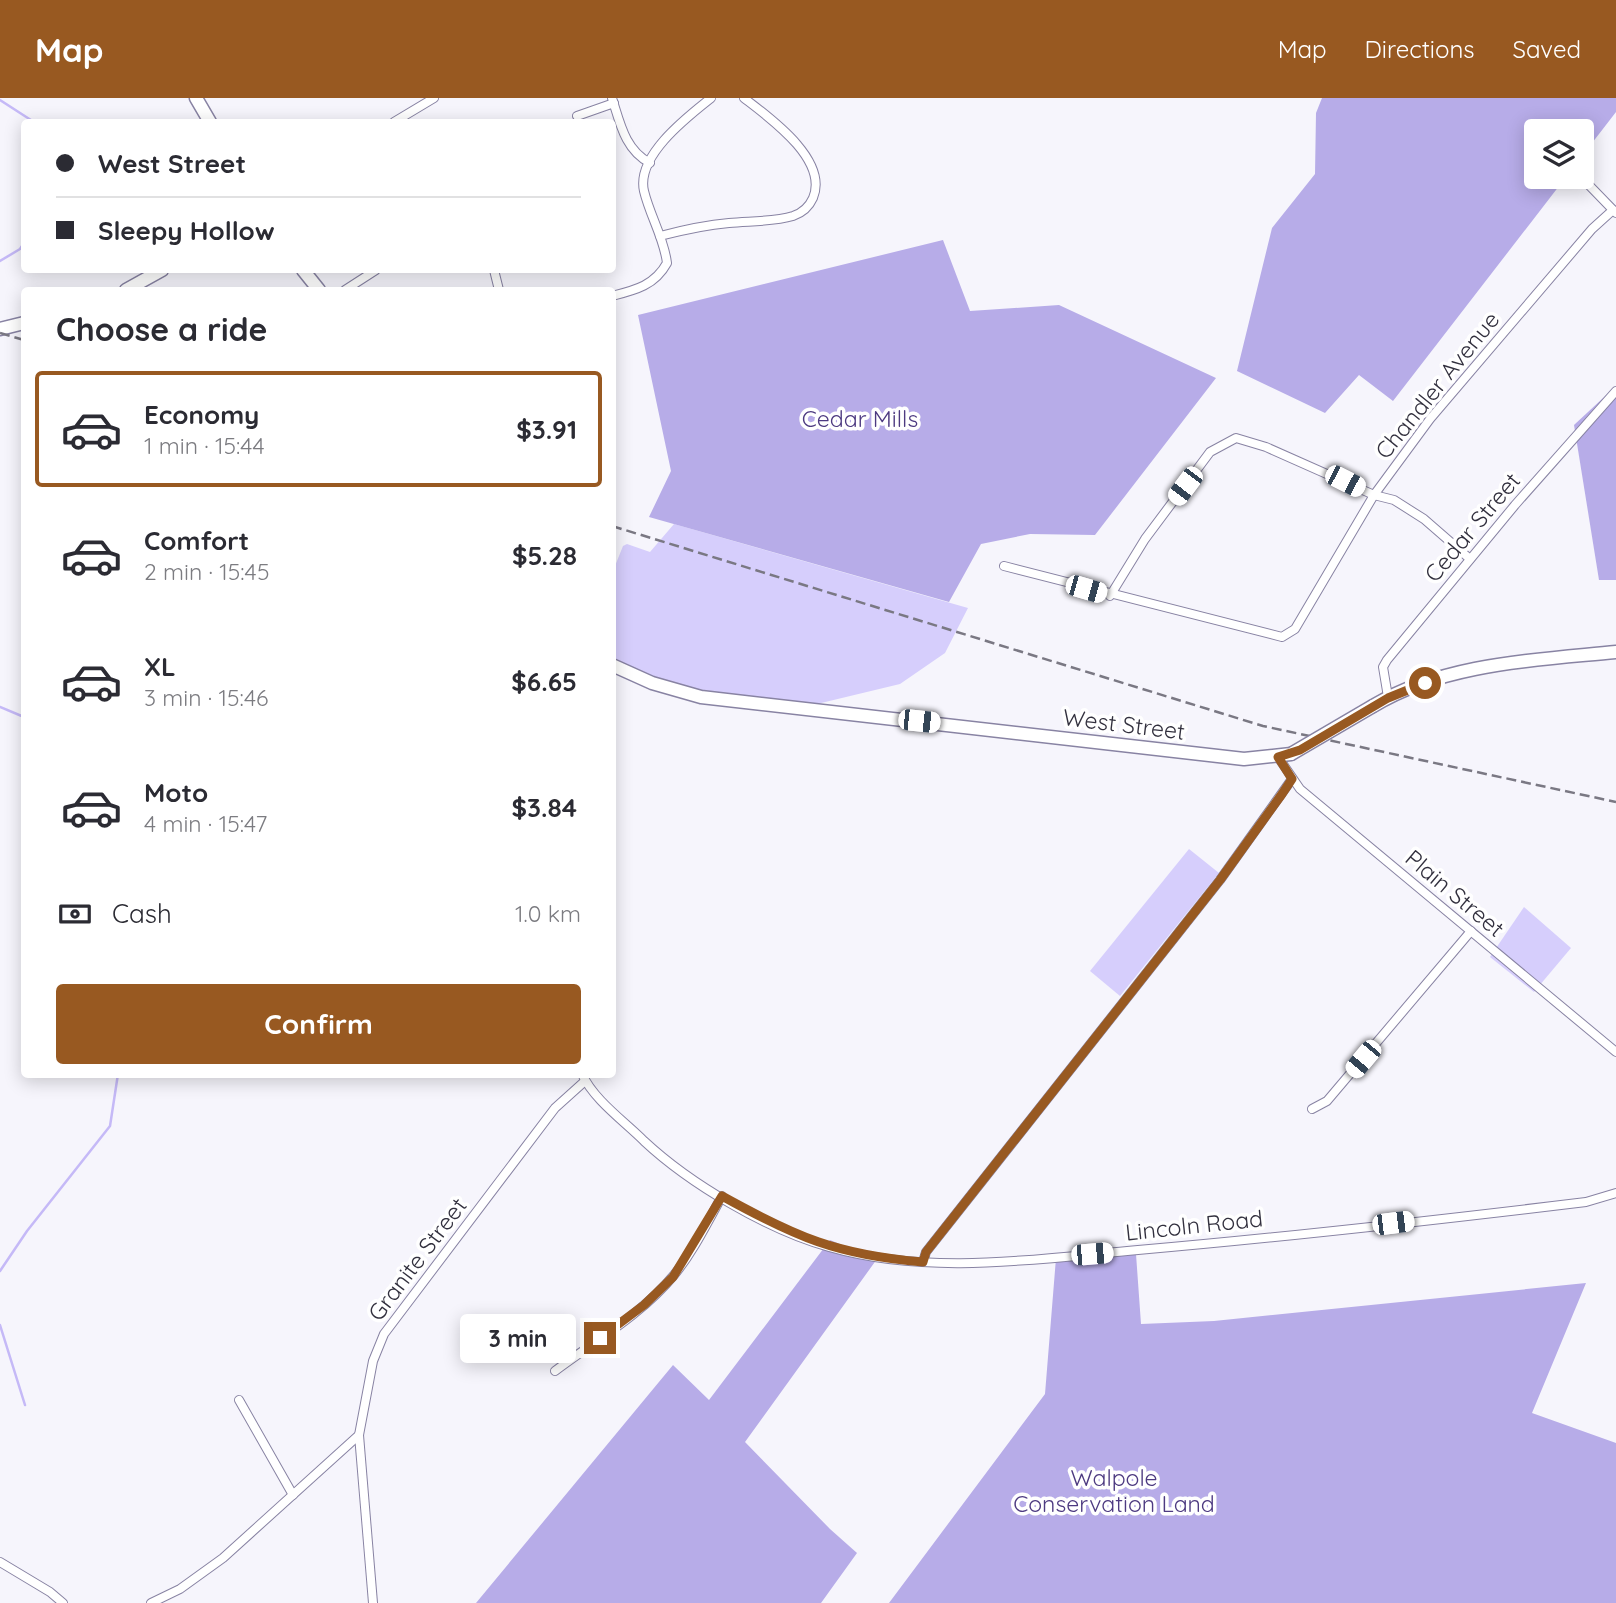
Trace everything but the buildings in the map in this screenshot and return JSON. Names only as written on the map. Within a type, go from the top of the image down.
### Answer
[{"type":"main road","points":[[196,98],[208,119]]},
{"type":"main road","points":[[131,287],[156,273]]},
{"type":"main road","points":[[305,273],[317,287]]},
{"type":"main road","points":[[0,329],[21,324]]},
{"type":"main road","name":"West Street","points":[[616,670],[701,697],[1244,759],[1284,755],[1388,698],[1425,683],[1511,664],[1616,652]]},
{"type":"street","points":[[399,119],[434,98]]},
{"type":"street","points":[[616,295],[643,288],[661,274],[667,263],[643,189],[656,150],[679,124],[711,98]]},
{"type":"street","points":[[660,236],[687,229],[796,215],[812,201],[816,189],[813,173],[801,150],[786,131],[744,98]]},
{"type":"street","points":[[577,116],[613,101],[629,146],[637,156],[650,163]]},
{"type":"street","points":[[1593,189],[1615,212]]},
{"type":"street","name":"Chandler Avenue","points":[[1003,566],[1110,596],[1282,637],[1295,629],[1374,495],[1430,419],[1592,229],[1615,212]]},
{"type":"street","points":[[350,287],[371,273]]},
{"type":"street","name":"Cedar Street","points":[[1388,698],[1384,665],[1470,559],[1616,391]]},
{"type":"street","points":[[1110,596],[1145,538],[1210,452],[1229,439],[1240,438],[1266,447],[1374,495],[1394,500],[1424,519],[1470,559]]},
{"type":"street","name":"Plain Street","points":[[1284,755],[1292,779],[1616,1052]]},
{"type":"street","points":[[923,1262],[926,1252],[1220,880],[1292,779]]},
{"type":"street","points":[[1312,1109],[1327,1101],[1471,931]]},
{"type":"street","name":"Lincoln Road","points":[[584,1078],[654,1150],[722,1196],[782,1229],[830,1248],[923,1262],[1006,1262],[1192,1245],[1586,1202],[1616,1193]]},
{"type":"street","name":"Granite Street","points":[[373,1603],[359,1435],[373,1361],[384,1334],[555,1108],[584,1078]]},
{"type":"street","points":[[555,1371],[644,1305],[665,1285],[687,1258],[722,1196]]},
{"type":"street","points":[[239,1400],[293,1495]]},
{"type":"street","points":[[151,1603],[180,1589],[223,1558],[359,1435]]},
{"type":"street","points":[[0,1562],[47,1590],[63,1603]]},
{"type":"shaded area","points":[[674,524],[968,608],[945,653],[900,684],[792,710],[697,697],[616,659],[616,564],[623,546],[627,544],[650,552]]},
{"type":"shaded area","points":[[1189,849],[1219,873],[1120,996],[1090,971]]},
{"type":"shaded area","points":[[1524,907],[1571,948],[1534,992],[1490,957]]},
{"type":"green space","points":[[1322,98],[1616,98],[1616,112],[1594,140],[1594,119],[1524,119],[1524,189],[1557,189],[1393,401],[1359,375],[1325,413],[1237,371],[1272,228],[1315,174],[1316,113]]},
{"type":"green space","name":"Cedar Mills","points":[[943,240],[970,311],[1059,305],[1216,378],[1095,535],[1030,534],[981,544],[949,602],[649,517],[671,471],[638,315]]},
{"type":"green space","points":[[1616,386],[1616,580],[1599,580],[1574,425]]},
{"type":"green space","points":[[830,1240],[877,1259],[745,1442],[857,1553],[821,1603],[476,1603],[673,1365],[709,1400]]},
{"type":"green space","name":"Walpole Conservation Land","points":[[1136,1254],[1141,1324],[1214,1321],[1586,1283],[1532,1413],[1616,1443],[1616,1603],[889,1603],[1045,1394],[1056,1258]]},
{"type":"waterway","points":[[0,100],[29,119]]},
{"type":"waterway","points":[[0,261],[21,248]]},
{"type":"waterway","points":[[0,707],[21,716]]},
{"type":"waterway","points":[[0,1271],[27,1231],[110,1126],[117,1078]]},
{"type":"waterway","points":[[0,1325],[25,1405]]},
{"type":"railway","points":[[0,333],[21,339]]},
{"type":"railway","points":[[616,527],[1263,726],[1616,802]]},
{"type":"route","points":[[600,1338],[644,1305],[673,1277],[687,1258],[722,1196],[782,1229],[830,1248],[923,1262],[926,1252],[1220,880],[1282,794],[1292,779],[1278,757],[1300,750],[1388,698],[1425,683]]}]
